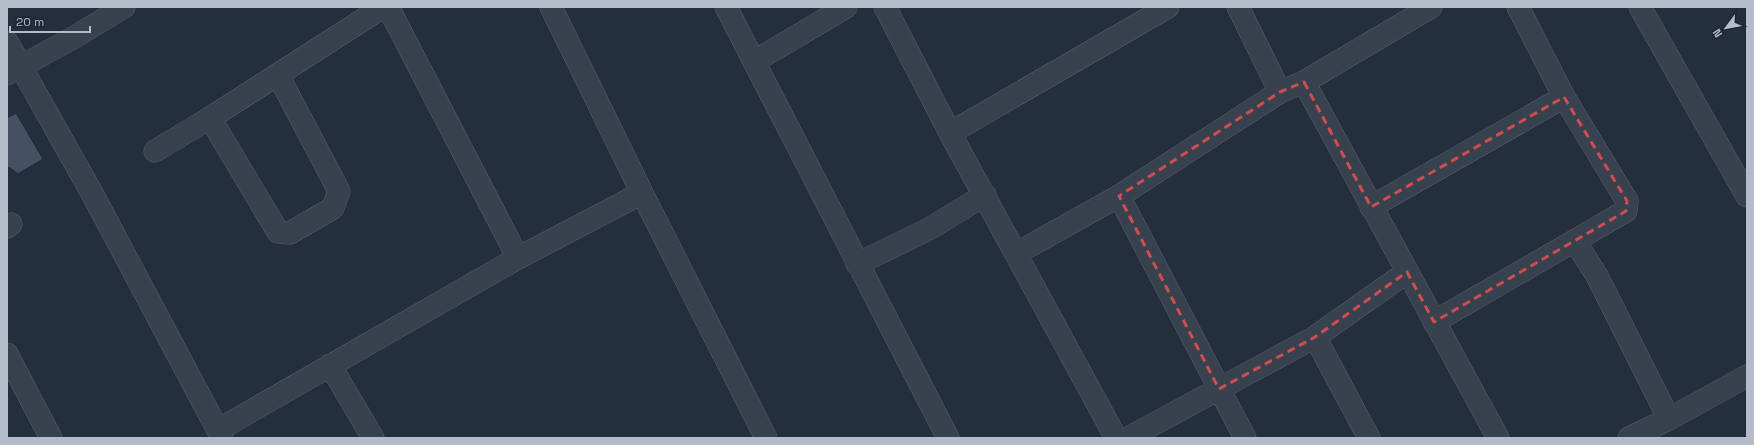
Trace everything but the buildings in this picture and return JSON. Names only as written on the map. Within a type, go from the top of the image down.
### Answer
[{"type":"street","points":[[14,70],[73,38],[124,7]]},
{"type":"street","points":[[155,151],[210,118],[383,7]]},
{"type":"street","points":[[388,7],[518,258]]},
{"type":"street","points":[[552,7],[642,193],[766,438]]},
{"type":"street","points":[[726,7],[755,61],[857,264],[948,438]]},
{"type":"street","points":[[755,61],[846,7]]},
{"type":"street","points":[[885,7],[950,133],[1017,253],[1116,438]]},
{"type":"street","points":[[950,133],[1168,7]]},
{"type":"street","points":[[1238,7],[1280,92]]},
{"type":"street","points":[[1017,253],[1119,196],[1280,92],[1304,82],[1431,7]]},
{"type":"street","points":[[1434,322],[1626,211],[1627,201],[1564,97],[1518,7]]},
{"type":"street","points":[[1640,7],[1747,196]]},
{"type":"street","points":[[7,42],[14,70],[93,195],[220,434],[330,365],[518,258],[642,193]]},
{"type":"street","points":[[210,118],[278,232],[290,233],[333,208],[339,191],[278,75]]},
{"type":"street","points":[[1304,82],[1498,438]]},
{"type":"street","points":[[1371,207],[1564,97]]},
{"type":"street","points":[[857,264],[929,229],[985,195]]},
{"type":"street","points":[[1119,196],[1245,438]]},
{"type":"street","points":[[1575,241],[1597,276],[1669,419]]},
{"type":"street","points":[[1128,438],[1315,337],[1407,272]]},
{"type":"street","points":[[1315,337],[1369,438]]},
{"type":"street","points":[[7,354],[51,438]]},
{"type":"street","points":[[330,365],[373,438]]},
{"type":"street","points":[[1629,438],[1669,419],[1747,376]]},
{"type":"highlighted area","points":[[1304,82],[1371,207],[1564,97],[1627,201],[1626,211],[1434,322],[1407,272],[1315,337],[1219,389],[1119,196],[1280,92]]}]
